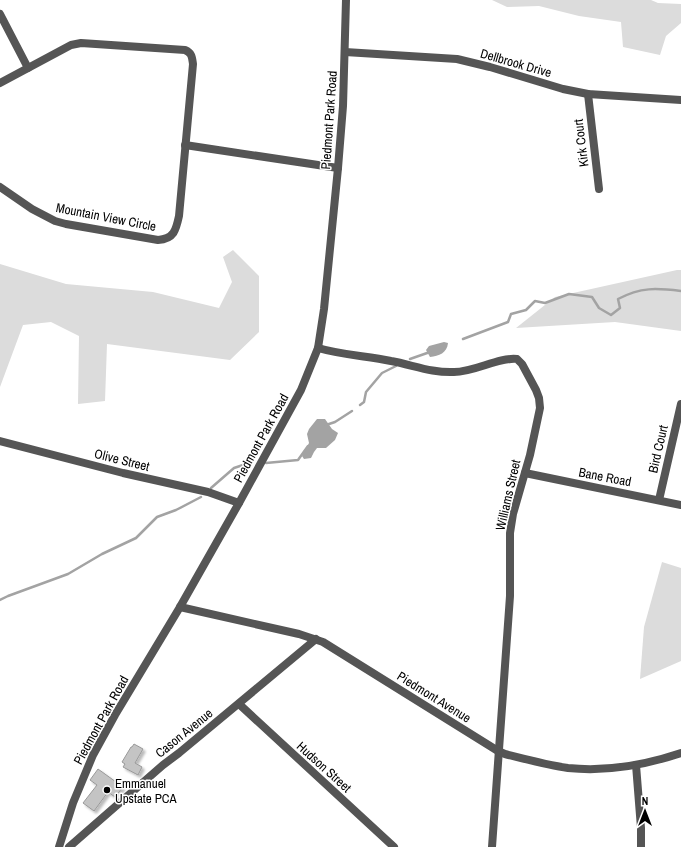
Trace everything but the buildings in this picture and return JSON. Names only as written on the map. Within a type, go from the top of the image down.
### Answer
[{"type":"street","name":"Piedmont Park Road","points":[[59,847],[73,803],[93,755],[115,715],[180,607],[301,390],[318,348],[324,309],[343,106],[346,0]]},
{"type":"street","points":[[0,14],[28,68]]},
{"type":"street","name":"Mountain View Circle","points":[[0,83],[80,42],[169,49],[188,52],[192,57],[193,64],[179,216],[176,228],[172,235],[161,240],[73,226],[55,221],[0,188]]},
{"type":"street","name":"Dellbrook Drive","points":[[345,52],[457,59],[490,67],[563,89],[588,94],[681,100]]},
{"type":"street","name":"Kirk Court","points":[[588,94],[599,189]]},
{"type":"street","points":[[185,145],[338,168]]},
{"type":"street","name":"Williams Street","points":[[318,348],[330,352],[390,360],[439,373],[465,371],[511,359],[520,361],[539,398],[540,408],[530,456],[510,533],[510,596],[492,847]]},
{"type":"street","name":"Bird Court","points":[[659,500],[681,404]]},
{"type":"street","name":"Olive Street","points":[[0,441],[123,473],[208,492],[239,502]]},
{"type":"street","name":"Bane Road","points":[[525,473],[681,505]]},
{"type":"street","name":"Piedmont Avenue","points":[[180,607],[316,639],[333,647],[498,751],[527,760],[568,768],[597,768],[636,765],[681,753]]},
{"type":"street","name":"Cason Avenue","points":[[69,847],[163,765],[239,704],[316,639]]},
{"type":"street","name":"Hudson Street","points":[[239,704],[394,847]]},
{"type":"street","points":[[636,765],[641,847]]},
{"type":"shaded area","points":[[492,0],[651,0],[658,3],[681,4],[681,23],[666,36],[660,55],[623,47],[621,22],[579,16],[539,6],[507,7]]},
{"type":"shaded area","points":[[233,250],[259,276],[259,332],[230,360],[107,344],[105,401],[78,404],[79,336],[51,322],[23,325],[0,387],[0,264],[66,284],[153,292],[219,308],[232,282],[223,257]]},
{"type":"shaded area","points":[[681,270],[681,331],[615,322],[516,328],[555,297]]},
{"type":"shaded area","points":[[444,342],[448,343],[444,352],[430,357],[426,350],[429,346]]},
{"type":"shaded area","points":[[317,419],[325,419],[332,429],[338,433],[335,440],[326,448],[317,448],[311,458],[304,459],[302,456],[309,443],[307,434]]},
{"type":"shaded area","points":[[662,562],[681,568],[681,661],[640,679],[644,627]]},
{"type":"waterway","points":[[463,339],[508,322],[511,314],[526,310],[535,301],[545,303],[569,294],[592,297],[599,308],[611,315],[620,308],[618,299],[634,292],[649,289],[681,291]]},
{"type":"waterway","points":[[410,359],[430,352]]},
{"type":"waterway","points":[[360,405],[364,402],[366,392],[382,373],[396,366]]},
{"type":"waterway","points":[[326,425],[335,422],[352,411]]},
{"type":"waterway","points":[[266,463],[298,460],[308,446]]},
{"type":"waterway","points":[[211,488],[234,468],[249,463]]},
{"type":"waterway","points":[[0,600],[68,574],[102,554],[136,538],[157,517],[176,510],[201,497]]},
{"type":"place","name":"Emmanuel Upstate PCA","points":[[107,790]]}]
